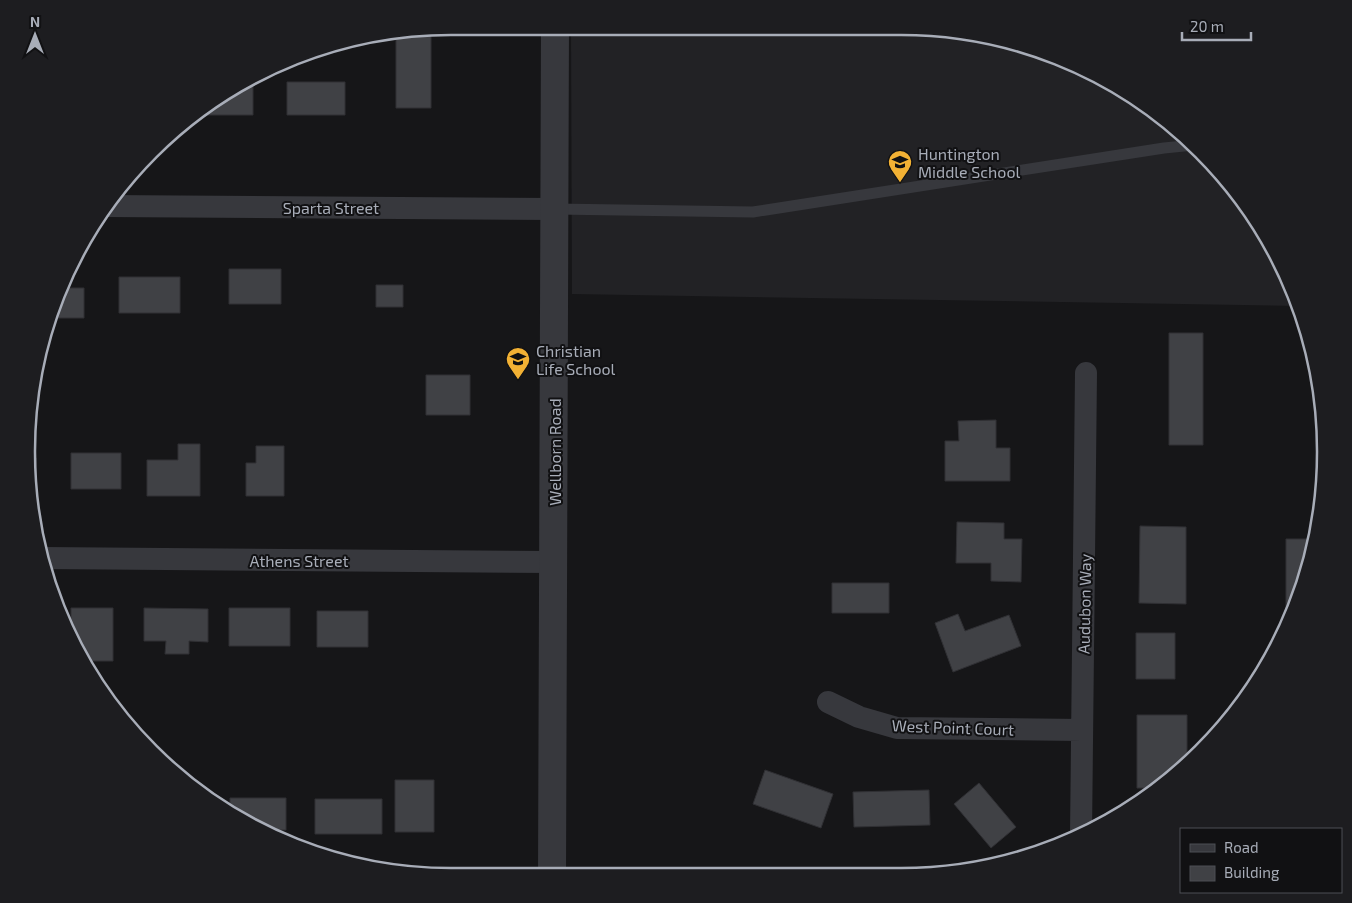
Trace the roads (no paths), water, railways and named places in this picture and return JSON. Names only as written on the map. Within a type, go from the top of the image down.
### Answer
[{"type":"street","name":"Wellborn Road","points":[[552,868],[555,35]]},
{"type":"street","name":"Sparta Street","points":[[115,206],[555,209]]},
{"type":"street","name":"Audubon Way","points":[[1081,827],[1086,374]]},
{"type":"street","name":"Athens Street","points":[[49,558],[554,562]]},
{"type":"street","name":"West Point Court","points":[[828,702],[859,717],[898,728],[1082,730]]},
{"type":"lane","points":[[555,209],[753,212],[944,181],[1164,148],[1184,147]]},
{"type":"place","name":"Huntington Middle School","points":[[900,183]]},
{"type":"place","name":"Christian Life School","points":[[518,380]]}]
